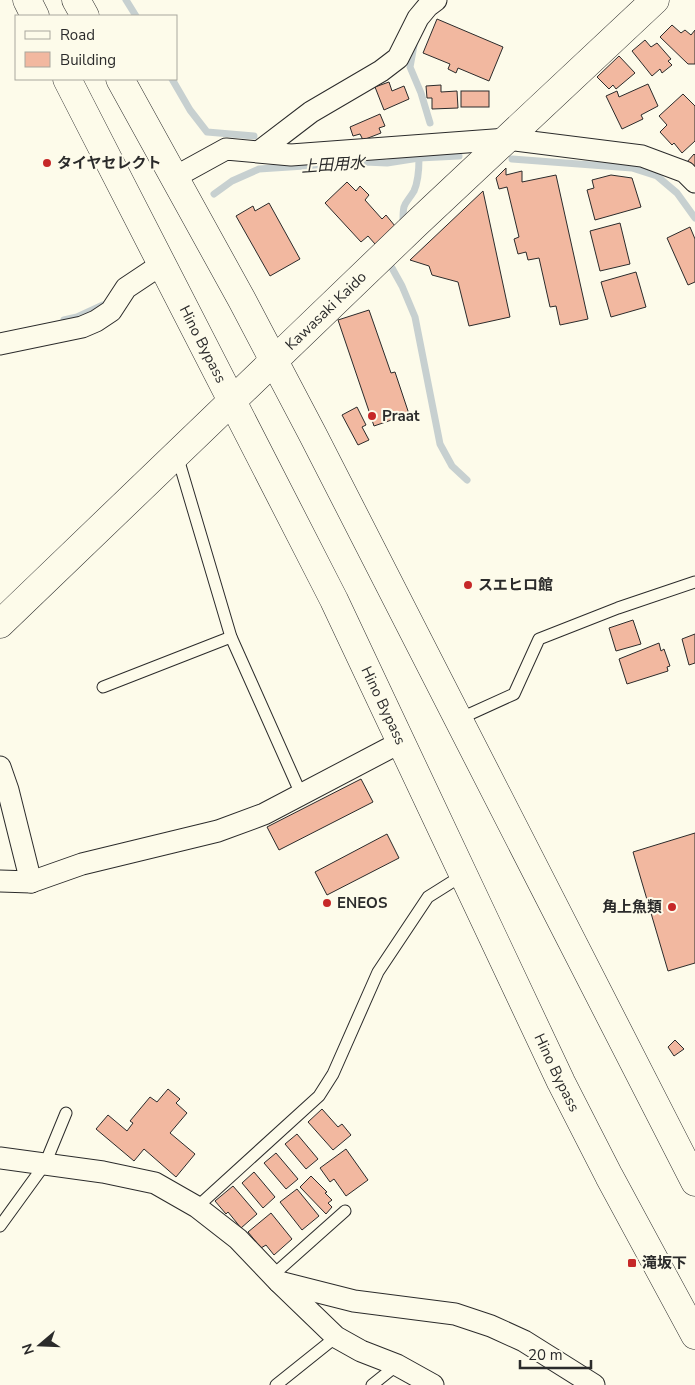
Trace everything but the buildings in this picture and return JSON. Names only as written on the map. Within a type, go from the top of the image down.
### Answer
[{"type":"main road","points":[[27,0],[34,15]]},
{"type":"main road","points":[[76,0],[84,15]]},
{"type":"main road","name":"Kawasaki Kaido","points":[[0,624],[655,0]]},
{"type":"main road","name":"Hino Bypass","points":[[68,80],[334,600],[581,1122],[695,1335]]},
{"type":"main road","points":[[121,80],[275,361],[695,1182]]},
{"type":"street","points":[[260,151],[310,112],[381,71],[398,58],[418,18],[436,0]]},
{"type":"street","points":[[175,177],[226,149],[291,155],[507,139],[642,156],[685,172],[695,182]]},
{"type":"street","points":[[0,344],[82,327],[96,321],[111,311],[126,288],[162,264]]},
{"type":"street","points":[[0,881],[31,882],[82,864],[218,831],[264,814],[401,742]]},
{"type":"street","points":[[0,767],[8,790],[31,882]]},
{"type":"street","points":[[0,1158],[130,1177],[155,1183],[197,1207],[238,1239],[336,1337],[361,1351],[397,1364],[433,1385]]},
{"type":"street","points":[[276,1278],[354,1300],[454,1314],[491,1326],[524,1341],[594,1385]]},
{"type":"lane","points":[[177,454],[231,636],[301,794]]},
{"type":"lane","points":[[459,719],[514,694],[539,639],[618,608],[695,582]]},
{"type":"lane","points":[[103,687],[231,636]]},
{"type":"lane","points":[[197,1207],[319,1096],[333,1074],[378,972],[428,897],[463,875]]},
{"type":"lane","points":[[0,1226],[45,1164],[66,1113]]},
{"type":"lane","points":[[276,1278],[345,1211]]},
{"type":"lane","points":[[276,1385],[336,1337]]},
{"type":"lane","points":[[372,1385],[397,1364]]},
{"type":"waterway","points":[[126,0],[135,15]]},
{"type":"waterway","points":[[414,45],[410,67],[421,93],[430,123]]},
{"type":"waterway","points":[[173,80],[190,110],[207,132],[254,136]]},
{"type":"waterway","name":"上田用水","points":[[214,194],[232,181],[259,169],[365,162],[387,163],[419,158],[459,156]]},
{"type":"waterway","points":[[403,220],[404,206],[414,191],[416,184],[419,158]]},
{"type":"waterway","name":"上田用水","points":[[512,159],[632,168],[657,176],[677,193],[695,218]]},
{"type":"waterway","points":[[392,268],[415,317],[440,444],[452,466],[467,480]]},
{"type":"waterway","name":"上田用水","points":[[64,320],[77,317],[103,305]]},
{"type":"place","name":"タイヤセレクト","points":[[47,163]]},
{"type":"place","name":"Praat","points":[[372,416]]},
{"type":"place","name":"スエヒロ館","points":[[468,585]]},
{"type":"place","name":"ENEOS","points":[[327,903]]},
{"type":"place","name":"角上魚類","points":[[672,907]]},
{"type":"place","name":"滝坂下","points":[[632,1263]]}]
